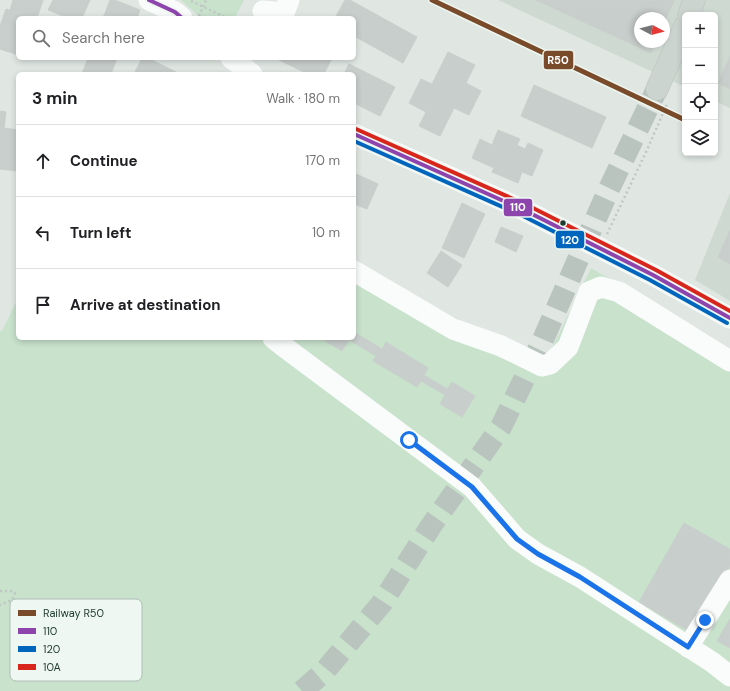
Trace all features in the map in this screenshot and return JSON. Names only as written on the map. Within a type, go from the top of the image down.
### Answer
[{"type":"main road","points":[[690,12],[694,0]]},
{"type":"main road","points":[[662,96],[682,35]]},
{"type":"street","points":[[149,0],[187,16]]},
{"type":"street","points":[[263,10],[284,14],[289,0]]},
{"type":"street","points":[[356,135],[526,211],[600,248],[656,268],[730,318]]},
{"type":"street","points":[[356,272],[453,329],[501,346],[542,366],[550,364],[568,347],[589,292],[601,287],[619,292],[730,361]]},
{"type":"street","points":[[276,340],[472,487],[517,539],[538,554],[580,577],[712,662],[730,676]]},
{"type":"street","points":[[688,647],[730,580]]},
{"type":"path","points":[[188,0],[222,16]]},
{"type":"path","points":[[191,16],[203,8],[206,0]]},
{"type":"path","points":[[600,248],[647,150],[662,96]]},
{"type":"path","points":[[0,591],[11,590],[15,593],[12,599]]},
{"type":"path","points":[[0,605],[10,601]]},
{"type":"shaded area","points":[[498,0],[730,0],[730,108],[718,102],[718,12],[682,12],[682,86]]},
{"type":"shaded area","points":[[730,193],[730,301],[695,280]]},
{"type":"green space","points":[[181,0],[244,0],[236,16],[199,16]]},
{"type":"green space","points":[[356,263],[463,322],[547,358],[591,268],[730,351],[730,691],[0,691],[0,331],[2,331],[16,302],[16,340],[356,340]]},
{"type":"building","points":[[13,0],[43,0],[38,16],[30,16],[10,10]]},
{"type":"building","points":[[53,0],[90,0],[83,16],[63,16],[48,10]]},
{"type":"building","points":[[110,0],[115,0],[140,10],[138,16],[104,16]]},
{"type":"building","points":[[345,0],[350,0],[417,37],[403,63],[356,37],[356,16],[336,16]]},
{"type":"building","points":[[536,0],[674,1],[669,12],[634,12],[634,45]]},
{"type":"building","points":[[6,9],[28,16],[16,16],[16,54],[0,49],[0,26]]},
{"type":"building","points":[[640,48],[653,48],[651,53]]},
{"type":"building","points":[[448,52],[475,65],[466,83],[481,91],[469,115],[454,108],[440,136],[419,126],[426,112],[409,103],[421,79],[432,84]]},
{"type":"building","points":[[730,56],[730,89],[718,83]]},
{"type":"building","points":[[87,60],[116,60],[112,72],[83,72]]},
{"type":"building","points":[[141,60],[152,60],[176,72],[135,72]]},
{"type":"building","points":[[279,60],[331,60],[325,72],[304,72]]},
{"type":"building","points":[[349,64],[395,87],[380,116],[356,104],[356,72],[345,72]]},
{"type":"building","points":[[534,85],[606,117],[592,148],[521,116]]},
{"type":"building","points":[[0,111],[6,112],[4,128],[16,130],[16,171],[0,169]]},
{"type":"building","points":[[498,130],[520,139],[517,145],[525,149],[528,143],[543,150],[532,176],[522,172],[518,183],[492,172],[494,168],[472,158],[480,139],[492,145]]},
{"type":"building","points":[[356,174],[378,184],[367,209],[356,205]]},
{"type":"building","points":[[462,203],[485,214],[464,258],[442,248]]},
{"type":"building","points":[[501,227],[523,236],[516,252],[495,242]]},
{"type":"building","points":[[730,230],[730,264],[718,257]]},
{"type":"building","points":[[441,251],[462,265],[448,287],[427,273]]},
{"type":"building","points":[[356,333],[382,349],[386,342],[428,368],[424,375],[447,389],[452,382],[475,396],[462,417],[440,404],[445,395],[421,381],[417,387],[373,361],[376,356],[349,340],[356,340]]},
{"type":"building","points":[[323,340],[349,340],[342,351]]},
{"type":"building","points":[[684,523],[730,549],[730,566],[692,633],[639,602]]},
{"type":"building","points":[[730,619],[730,648],[717,641]]},
{"type":"tunnel","points":[[302,691],[324,672],[382,603],[431,526],[501,427],[542,342],[608,191],[657,89]]},
{"type":"rail line","name":"R50","points":[[432,0],[682,119]]},
{"type":"transit line","name":"110","points":[[149,0],[175,12],[180,16]]},
{"type":"transit line","name":"10A","points":[[356,129],[529,206],[656,270],[730,311]]},
{"type":"transit line","name":"110","points":[[356,135],[526,211],[653,275],[730,318]]},
{"type":"transit line","name":"120","points":[[356,142],[523,216],[650,280],[727,323]]},
{"type":"route","points":[[409,440],[472,487],[517,539],[538,554],[580,577],[688,647],[705,620]]}]
